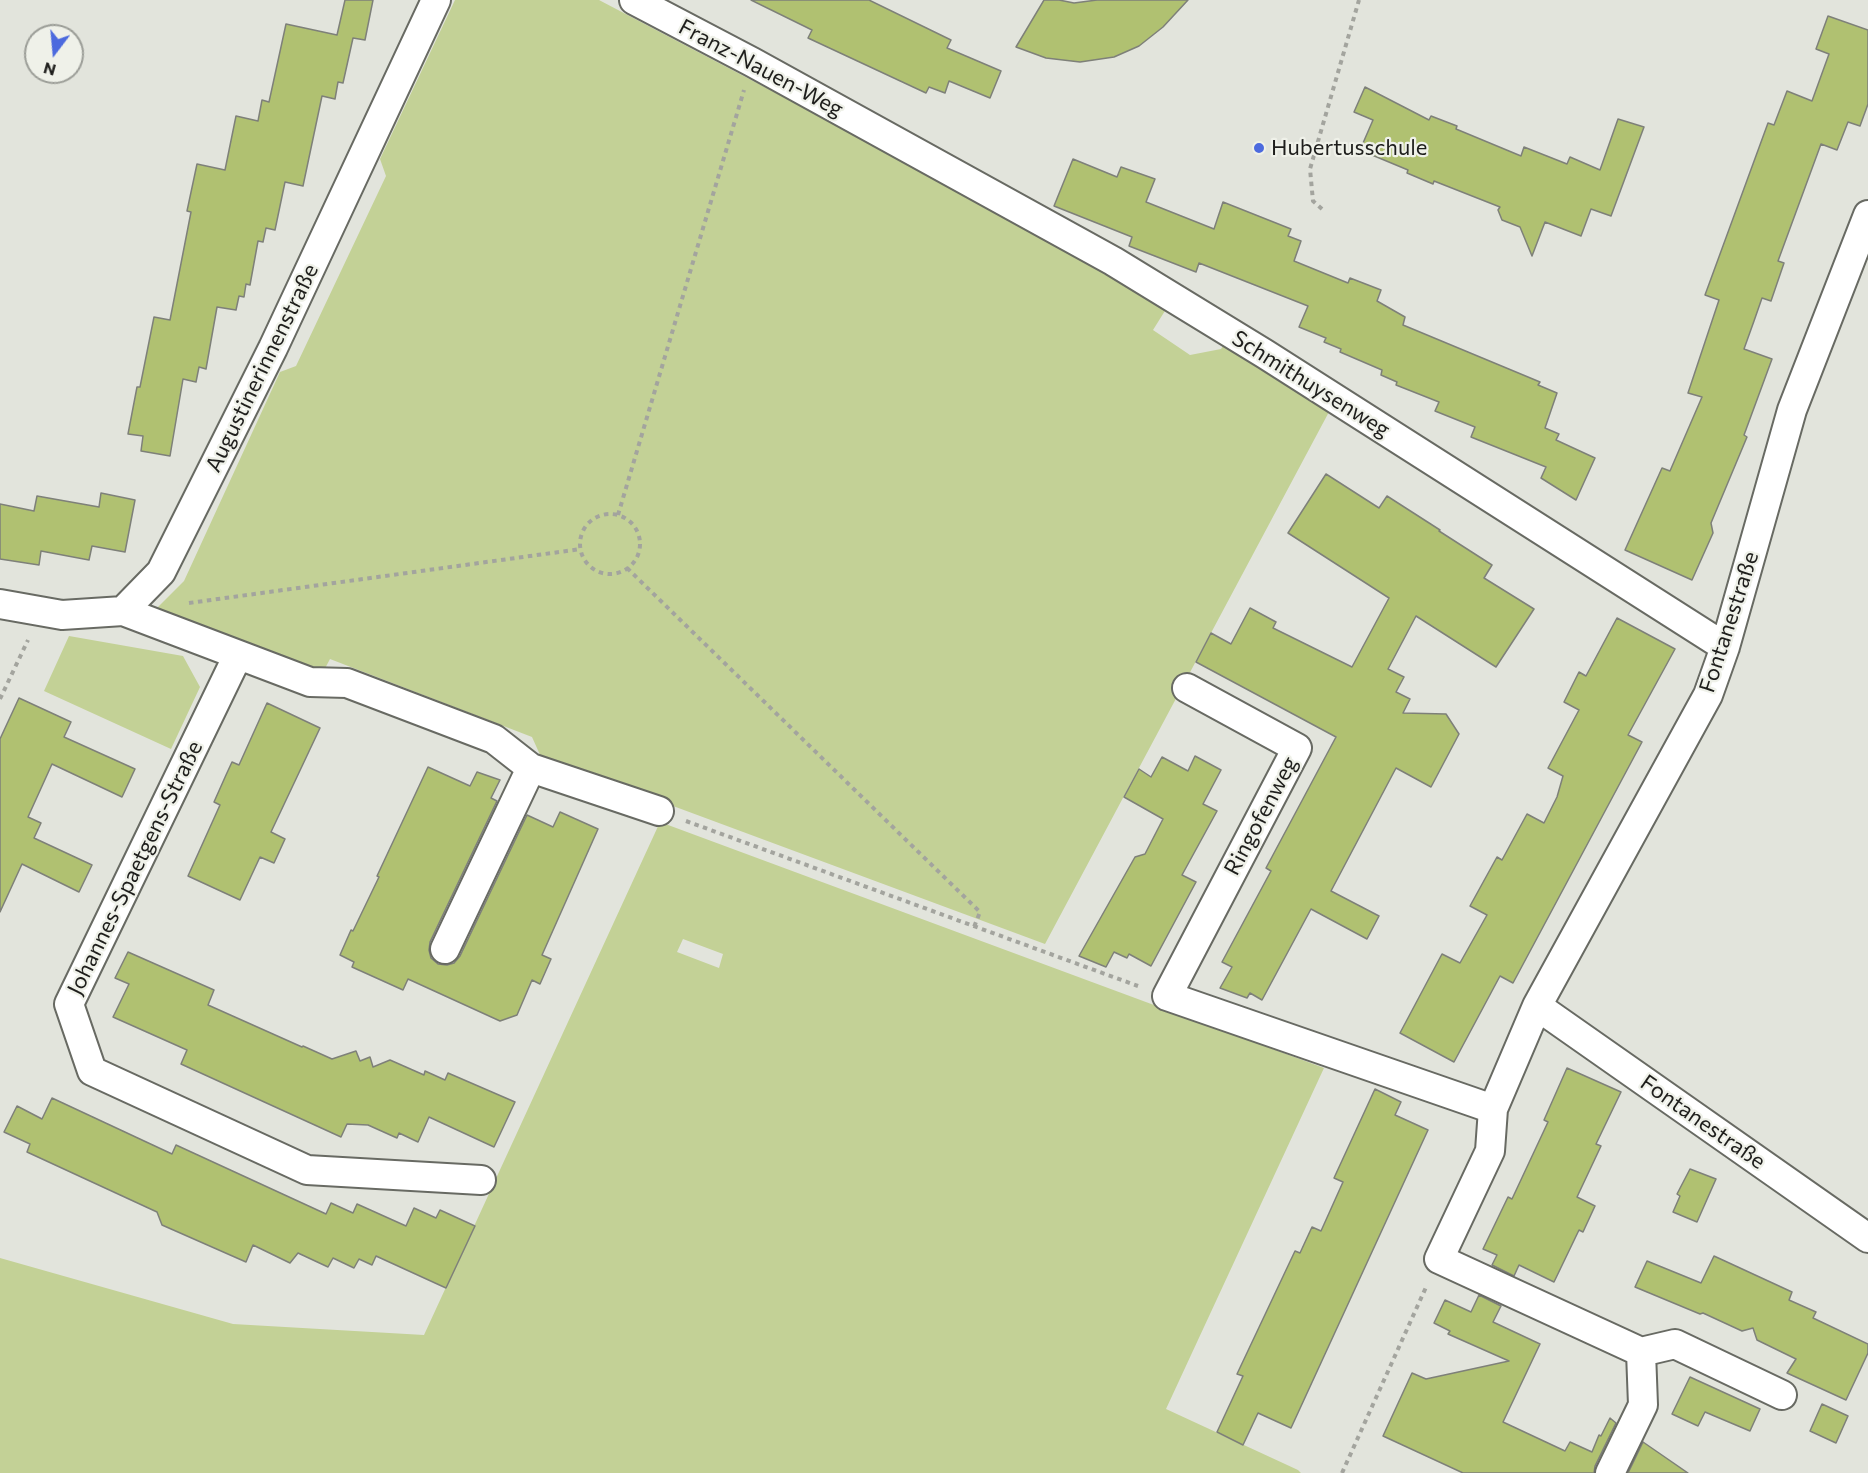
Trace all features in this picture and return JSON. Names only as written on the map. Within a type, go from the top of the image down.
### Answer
[{"type":"street","name":"Augustinerinnenstraße","points":[[123,611],[161,572],[273,348],[436,0]]},
{"type":"street","name":"Franz-Nauen-Weg","points":[[634,0],[887,137]]},
{"type":"street","name":"Schmithuysenweg","points":[[887,137],[1113,261],[1234,335],[1725,647]]},
{"type":"street","name":"Fontanestraße","points":[[1439,1258],[1490,1151],[1493,1109],[1538,1006],[1708,694],[1725,647],[1792,410],[1868,215]]},
{"type":"street","points":[[0,604],[62,615],[123,611],[310,682],[347,683],[494,739],[531,768],[659,811]]},
{"type":"street","name":"Johannes-Spaetgens-Straße","points":[[238,655],[69,1004],[92,1071],[307,1170],[481,1180]]},
{"type":"street","name":"Ringofenweg","points":[[1167,996],[1297,748],[1187,688]]},
{"type":"street","points":[[445,949],[531,768]]},
{"type":"street","points":[[1167,996],[1493,1109]]},
{"type":"street","name":"Fontanestraße","points":[[1538,1006],[1868,1238]]},
{"type":"street","points":[[1439,1258],[1641,1352],[1675,1344],[1782,1395]]},
{"type":"street","points":[[1610,1473],[1643,1405],[1641,1352]]},
{"type":"path","points":[[1322,209],[1313,201],[1310,169],[1359,0]]},
{"type":"path","points":[[618,515],[752,62]]},
{"type":"path","points":[[618,515],[634,526],[640,543],[639,553],[627,568],[618,573],[609,574],[590,566],[584,559],[580,539],[590,522],[598,517],[618,515]]},
{"type":"path","points":[[182,603],[581,549]]},
{"type":"path","points":[[627,568],[980,912],[974,927]]},
{"type":"path","points":[[0,699],[31,634],[34,610]]},
{"type":"path","points":[[659,811],[1167,996]]},
{"type":"path","points":[[1342,1473],[1439,1258]]},
{"type":"green space","points":[[455,0],[599,0],[1113,270],[1168,306],[1153,330],[1190,355],[1221,349],[1225,343],[1330,410],[1045,944],[541,757],[532,737],[330,659],[321,676],[152,613],[184,581],[280,372],[296,366],[386,176],[380,159]]},
{"type":"green space","points":[[69,636],[183,656],[200,687],[171,749],[44,691]]},
{"type":"green space","points":[[660,822],[1324,1068],[1166,1409],[1301,1473],[0,1473],[0,1258],[233,1324],[424,1335]],"holes":[[[683,939],[723,954],[719,968],[677,952]]]},
{"type":"building","points":[[345,0],[373,0],[365,40],[353,38],[343,83],[338,82],[335,99],[322,96],[303,186],[285,182],[275,230],[266,228],[263,242],[258,241],[250,285],[246,284],[244,297],[239,296],[236,310],[217,307],[206,369],[199,367],[196,382],[183,379],[170,456],[141,451],[143,436],[128,434],[137,387],[140,387],[154,317],[170,320],[191,212],[187,211],[197,164],[225,170],[236,116],[258,121],[262,100],[269,102],[286,24],[337,35]]},
{"type":"building","points":[[751,0],[869,0],[951,40],[947,48],[1001,71],[990,98],[949,81],[945,93],[929,87],[926,93],[808,38],[812,30]]},
{"type":"building","points":[[1044,0],[1074,3],[1097,0],[1188,0],[1163,27],[1139,46],[1114,57],[1080,62],[1046,58],[1016,47]]},
{"type":"building","points":[[1828,16],[1868,30],[1868,104],[1860,126],[1848,122],[1837,150],[1821,144],[1778,261],[1784,263],[1771,301],[1762,298],[1744,349],[1772,359],[1744,435],[1747,437],[1711,523],[1713,533],[1692,580],[1625,550],[1662,468],[1670,471],[1702,397],[1688,393],[1719,300],[1705,295],[1768,123],[1774,125],[1787,91],[1812,101],[1829,54],[1816,49]]},
{"type":"building","points":[[1365,87],[1429,120],[1431,116],[1457,126],[1456,129],[1521,156],[1524,147],[1567,164],[1570,157],[1600,170],[1618,119],[1644,127],[1611,216],[1591,209],[1581,236],[1545,222],[1532,256],[1520,227],[1502,220],[1498,210],[1500,207],[1434,181],[1433,184],[1407,173],[1408,170],[1360,150],[1373,120],[1354,112]]},
{"type":"building","points":[[1073,159],[1117,177],[1121,167],[1155,179],[1146,202],[1214,229],[1223,202],[1291,229],[1288,236],[1301,241],[1294,261],[1348,283],[1350,278],[1381,290],[1377,301],[1405,317],[1403,325],[1540,382],[1538,385],[1557,393],[1545,428],[1559,434],[1556,440],[1595,458],[1576,500],[1541,478],[1546,467],[1471,437],[1475,427],[1435,411],[1439,402],[1396,385],[1397,382],[1381,375],[1382,370],[1340,352],[1341,349],[1324,342],[1326,338],[1299,327],[1308,306],[1199,263],[1196,272],[1129,246],[1132,237],[1054,206]]},
{"type":"building","points":[[1326,474],[1379,508],[1387,496],[1440,530],[1492,565],[1484,578],[1534,609],[1496,667],[1416,616],[1388,669],[1404,677],[1396,692],[1410,699],[1403,713],[1446,714],[1459,734],[1431,787],[1396,768],[1331,891],[1379,916],[1367,939],[1311,909],[1262,1000],[1250,993],[1247,998],[1220,988],[1232,967],[1222,962],[1271,871],[1266,868],[1336,737],[1196,662],[1211,633],[1231,644],[1250,608],[1276,622],[1273,628],[1352,667],[1389,598],[1288,533]]},
{"type":"building","points":[[101,493],[135,500],[125,552],[92,546],[89,560],[41,551],[39,565],[0,559],[0,504],[34,511],[37,496],[99,507]]},
{"type":"building","points":[[1617,618],[1675,649],[1628,735],[1642,742],[1513,983],[1500,976],[1454,1062],[1400,1033],[1442,954],[1460,963],[1487,915],[1470,906],[1497,857],[1502,860],[1527,814],[1544,823],[1557,797],[1563,776],[1548,768],[1579,710],[1564,702],[1579,672],[1586,676]]},
{"type":"building","points":[[19,698],[71,722],[64,737],[135,769],[122,797],[52,764],[28,817],[41,823],[34,838],[92,865],[79,892],[22,864],[0,912],[0,739]]},
{"type":"building","points":[[267,703],[320,728],[271,832],[285,839],[274,863],[260,857],[240,900],[188,876],[220,805],[214,802],[226,775],[232,762],[239,765]]},
{"type":"building","points":[[1195,756],[1221,770],[1203,804],[1217,811],[1182,875],[1196,882],[1151,966],[1129,954],[1127,958],[1114,952],[1106,967],[1079,956],[1135,857],[1145,854],[1163,819],[1124,797],[1139,769],[1151,777],[1162,757],[1188,771]]},
{"type":"building","points":[[428,767],[470,786],[477,772],[500,780],[491,798],[497,801],[430,942],[431,958],[438,964],[454,963],[460,956],[527,815],[553,827],[560,812],[598,829],[542,955],[551,959],[540,984],[532,980],[517,1015],[500,1021],[408,979],[403,990],[352,967],[354,962],[340,955],[379,877],[377,876]]},
{"type":"building","points":[[128,952],[214,990],[208,1005],[332,1059],[356,1051],[360,1061],[370,1057],[373,1067],[390,1060],[424,1075],[425,1071],[445,1080],[448,1073],[515,1102],[494,1147],[429,1117],[418,1142],[399,1133],[397,1138],[368,1125],[347,1124],[341,1137],[181,1064],[187,1050],[113,1017],[129,984],[115,978]]},
{"type":"building","points":[[1567,1068],[1621,1092],[1596,1144],[1601,1146],[1577,1197],[1595,1206],[1583,1232],[1579,1230],[1554,1282],[1519,1265],[1514,1276],[1492,1265],[1497,1255],[1483,1249],[1508,1197],[1512,1199],[1548,1122],[1544,1120]]},
{"type":"building","points":[[1375,1089],[1401,1102],[1395,1115],[1428,1130],[1291,1428],[1258,1413],[1243,1445],[1217,1432],[1243,1376],[1237,1374],[1295,1251],[1300,1253],[1312,1227],[1321,1231],[1343,1182],[1334,1178]]},
{"type":"building","points":[[52,1098],[172,1154],[176,1145],[326,1214],[331,1203],[353,1213],[357,1204],[406,1226],[414,1208],[436,1218],[440,1210],[475,1226],[446,1288],[376,1256],[372,1265],[359,1259],[354,1268],[333,1258],[328,1267],[298,1253],[290,1263],[253,1245],[246,1262],[162,1225],[157,1212],[27,1152],[30,1144],[4,1132],[17,1106],[42,1119]]},
{"type":"building","points":[[1690,1169],[1716,1179],[1697,1222],[1673,1212],[1680,1196],[1677,1194]]},
{"type":"building","points":[[1714,1256],[1792,1292],[1789,1300],[1816,1312],[1813,1318],[1868,1344],[1868,1353],[1846,1400],[1787,1373],[1796,1359],[1757,1340],[1753,1328],[1742,1331],[1703,1313],[1700,1314],[1635,1287],[1647,1261],[1701,1283]]},
{"type":"building","points":[[1479,1295],[1501,1306],[1493,1322],[1540,1344],[1503,1422],[1565,1451],[1570,1442],[1592,1452],[1610,1418],[1616,1423],[1595,1466],[1594,1473],[1463,1473],[1383,1436],[1412,1373],[1426,1379],[1509,1361],[1448,1334],[1450,1331],[1434,1323],[1445,1300],[1471,1312]]},
{"type":"building","points":[[1690,1377],[1760,1409],[1750,1431],[1705,1412],[1698,1426],[1672,1414]]},
{"type":"building","points":[[1822,1404],[1848,1416],[1836,1443],[1810,1431]]},
{"type":"building","points":[[1643,1442],[1688,1473],[1628,1473]]},
{"type":"place","name":"Hubertusschule","points":[[1259,148]]}]
